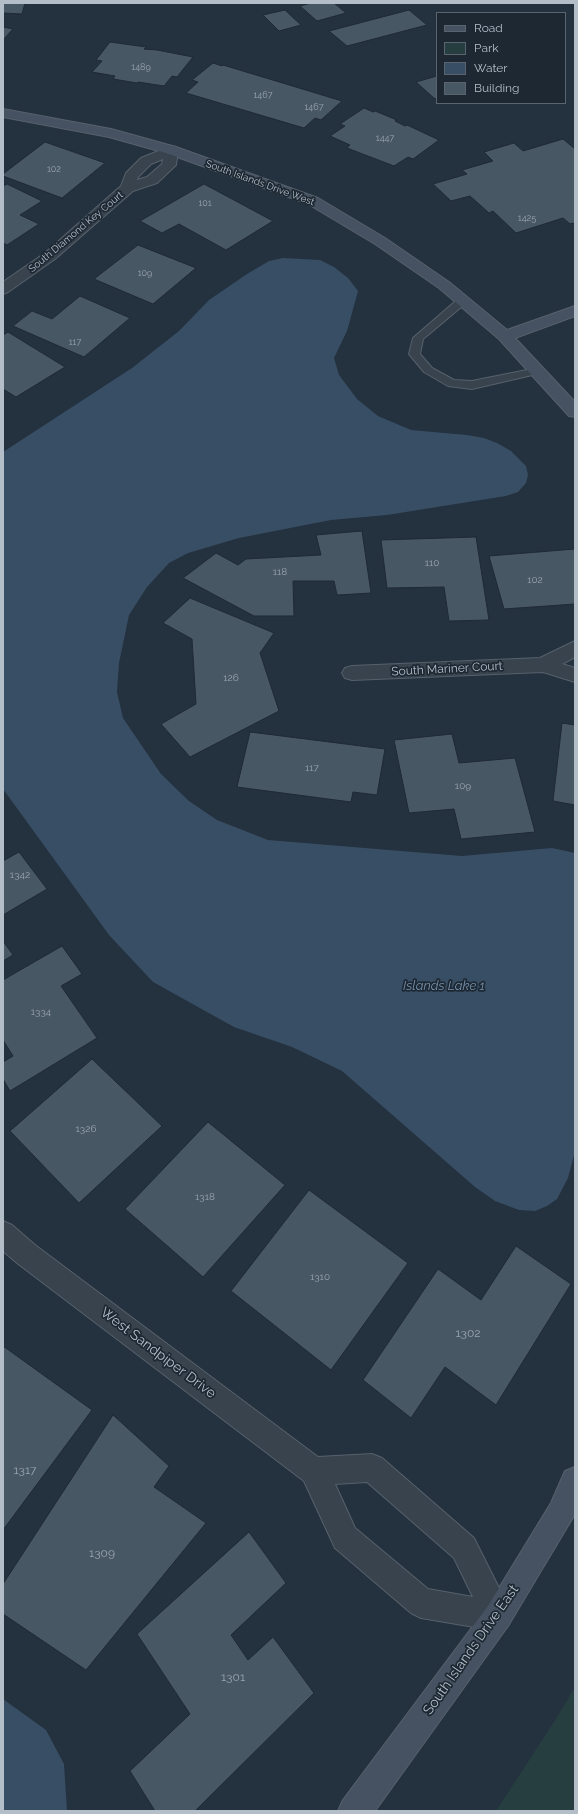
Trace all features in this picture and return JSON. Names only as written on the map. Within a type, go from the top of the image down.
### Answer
[{"type":"street","name":"South Islands Drive West","points":[[3,113],[111,133],[170,150],[314,202],[380,241],[444,285],[504,336]]},
{"type":"street","name":"South Diamond Key Court","points":[[3,289],[50,256],[128,188],[152,180],[169,165],[170,150]]},
{"type":"street","points":[[575,312],[504,336],[575,412]]},
{"type":"street","name":"South Mariner Court","points":[[543,665],[575,648]]},
{"type":"street","name":"South Mariner Court","points":[[352,673],[543,665],[575,676]]},
{"type":"street","name":"West Sandpiper Drive","points":[[3,1234],[26,1254],[314,1471],[345,1538],[421,1603],[498,1616]]},
{"type":"street","points":[[314,1471],[372,1468],[464,1548],[498,1616]]},
{"type":"street","name":"South Islands Drive East","points":[[354,1811],[498,1616],[560,1513],[575,1480]]},
{"type":"lane","points":[[462,301],[418,338],[414,354],[428,370],[452,383],[472,385],[537,371]]},
{"type":"green space","points":[[575,1687],[575,1811],[496,1811],[559,1714]]},
{"type":"water","name":"Islands Lake 1","points":[[283,258],[320,260],[334,267],[348,278],[358,291],[347,331],[334,358],[339,375],[357,399],[378,416],[411,430],[467,435],[484,438],[497,443],[511,451],[526,466],[528,475],[526,483],[518,492],[506,496],[387,515],[331,520],[239,538],[188,553],[169,563],[147,587],[129,615],[119,663],[117,692],[123,718],[161,774],[189,801],[217,820],[268,840],[462,856],[552,848],[575,853],[575,1151],[568,1178],[557,1199],[547,1206],[535,1211],[519,1210],[495,1201],[475,1187],[342,1071],[292,1047],[234,1027],[153,982],[109,935],[3,789],[3,452],[132,368],[179,331],[209,300],[269,261]]},
{"type":"water","points":[[3,1699],[46,1730],[64,1764],[67,1811],[3,1811]]},
{"type":"building","points":[[3,3],[25,3],[22,14],[3,13]]},
{"type":"building","points":[[311,3],[334,3],[346,13],[317,21],[300,6]]},
{"type":"building","points":[[285,10],[301,25],[279,31],[263,15]]},
{"type":"building","points":[[409,10],[427,25],[347,46],[329,31]]},
{"type":"building","points":[[3,27],[13,29],[3,40]]},
{"type":"building","points":[[110,42],[146,47],[144,49],[193,57],[177,77],[172,76],[164,86],[113,79],[115,76],[92,72],[102,61],[96,60]]},
{"type":"building","points":[[213,63],[342,101],[321,120],[315,118],[304,128],[186,93],[198,82],[192,80]]},
{"type":"building","points":[[436,76],[436,98],[435,99],[416,82]]},
{"type":"building","points":[[364,108],[397,120],[395,121],[439,140],[413,159],[408,157],[394,166],[347,148],[350,145],[330,136],[345,126],[340,124]]},
{"type":"building","points":[[563,139],[575,149],[575,225],[573,223],[570,224],[563,218],[516,233],[493,211],[489,213],[470,196],[451,201],[433,184],[467,174],[462,170],[493,161],[484,152],[514,143],[523,151]]},
{"type":"building","points":[[45,142],[105,163],[62,198],[3,176],[3,174]]},
{"type":"building","points":[[7,184],[42,201],[20,215],[39,224],[7,245],[3,243],[3,186]]},
{"type":"building","points":[[204,184],[273,221],[226,250],[179,224],[162,233],[140,221]]},
{"type":"building","points":[[138,245],[196,268],[153,304],[94,279]]},
{"type":"building","points":[[80,296],[130,318],[84,357],[13,326],[32,311],[52,319]]},
{"type":"building","points":[[8,332],[65,367],[16,397],[3,389],[3,335]]},
{"type":"building","points":[[362,531],[371,593],[337,595],[334,581],[293,581],[294,616],[254,616],[183,578],[216,553],[238,565],[246,559],[321,555],[316,535]]},
{"type":"building","points":[[476,537],[489,620],[449,621],[444,587],[387,588],[381,540]]},
{"type":"building","points":[[575,549],[575,604],[504,609],[489,556]]},
{"type":"building","points":[[190,598],[274,633],[260,653],[279,711],[190,757],[161,724],[196,704],[192,639],[163,623]]},
{"type":"building","points":[[562,723],[575,725],[575,805],[553,801]]},
{"type":"building","points":[[250,732],[385,749],[377,795],[353,792],[351,802],[237,787]]},
{"type":"building","points":[[452,734],[459,763],[515,758],[535,832],[461,839],[454,809],[409,813],[394,740]]},
{"type":"building","points":[[19,852],[47,889],[3,915],[3,861]]},
{"type":"building","points":[[3,941],[13,955],[3,961]]},
{"type":"building","points":[[62,946],[82,974],[61,986],[97,1038],[10,1091],[3,1079],[3,1062],[13,1056],[3,1040],[3,980]]},
{"type":"building","points":[[92,1059],[162,1126],[79,1203],[10,1131]]},
{"type":"building","points":[[208,1122],[285,1185],[203,1277],[125,1209]]},
{"type":"building","points":[[309,1190],[408,1263],[331,1370],[231,1291]]},
{"type":"building","points":[[516,1246],[571,1284],[496,1405],[445,1367],[411,1418],[363,1380],[438,1269],[481,1300]]},
{"type":"building","points":[[3,1346],[92,1410],[3,1530]]},
{"type":"building","points":[[113,1415],[169,1466],[154,1487],[206,1523],[86,1670],[3,1614],[3,1584]]},
{"type":"building","points":[[249,1532],[286,1583],[231,1635],[248,1660],[273,1637],[314,1693],[195,1811],[155,1811],[130,1771],[190,1714],[137,1634]]}]
